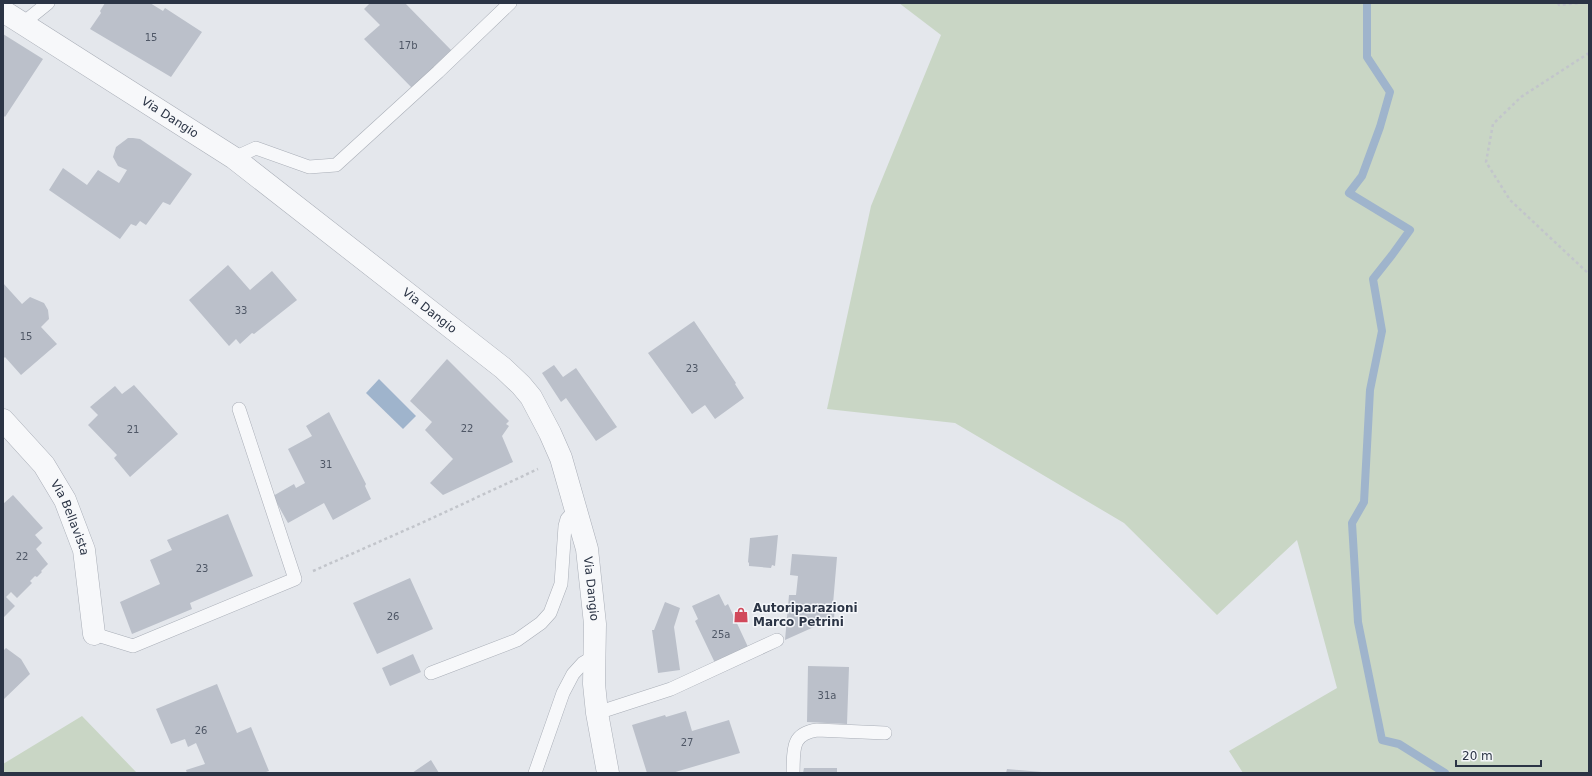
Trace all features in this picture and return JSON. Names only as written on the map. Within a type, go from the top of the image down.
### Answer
[{"type":"street","name":"Via Dangio","points":[[3,11],[234,158],[503,368],[521,385],[539,410],[561,458],[587,549],[592,584],[595,624],[594,684],[597,713],[608,773]]},
{"type":"street","name":"Via Bellavista","points":[[3,420],[44,465],[64,500],[84,550],[94,634]]},
{"type":"lane","points":[[22,24],[48,3]]},
{"type":"lane","points":[[234,158],[256,148],[309,167],[336,165],[438,72],[510,3]]},
{"type":"lane","points":[[94,634],[133,646],[295,579],[239,409]]},
{"type":"lane","points":[[431,673],[517,640],[541,623],[550,612],[561,584],[565,526],[567,519],[576,509]]},
{"type":"lane","points":[[597,713],[671,689],[777,640]]},
{"type":"lane","points":[[534,773],[563,694],[573,674],[583,663],[595,656]]},
{"type":"lane","points":[[794,773],[794,750],[797,741],[801,735],[808,731],[817,730],[885,733]]},
{"type":"path","points":[[1558,3],[1559,5],[1579,3]]},
{"type":"path","points":[[1589,53],[1521,97],[1493,124],[1486,162],[1510,200],[1589,274]]},
{"type":"path","points":[[295,579],[426,521],[561,458]]},
{"type":"green space","points":[[899,3],[1589,3],[1589,773],[1243,773],[1229,751],[1337,688],[1297,540],[1217,615],[1124,523],[955,423],[827,409],[871,206],[941,35]]},
{"type":"green space","points":[[82,716],[137,773],[3,773],[3,764]]},
{"type":"water","points":[[379,379],[416,416],[403,429],[366,393]]},
{"type":"building","points":[[105,3],[150,3],[163,11],[165,8],[202,32],[171,77],[90,29],[101,13],[100,11]]},
{"type":"building","points":[[370,3],[405,3],[452,51],[413,89],[364,39],[380,25],[364,9]]},
{"type":"building","points":[[3,34],[43,59],[5,117],[3,115]]},
{"type":"building","points":[[128,138],[140,139],[192,174],[170,205],[163,202],[146,225],[140,221],[136,226],[131,224],[120,239],[49,190],[63,168],[87,185],[98,170],[119,183],[127,170],[118,166],[113,157],[116,147]]},
{"type":"building","points":[[228,265],[250,290],[272,271],[297,300],[254,334],[252,333],[240,344],[236,339],[229,346],[189,300]]},
{"type":"building","points":[[3,283],[22,304],[30,297],[44,303],[48,310],[49,319],[41,327],[57,344],[21,375],[5,357],[3,359]]},
{"type":"building","points":[[694,321],[736,383],[735,384],[744,398],[715,419],[705,405],[692,414],[648,353]]},
{"type":"building","points":[[447,359],[509,421],[506,424],[509,426],[502,436],[513,462],[443,495],[430,483],[453,459],[425,430],[432,422],[410,401]]},
{"type":"building","points":[[554,365],[563,377],[576,368],[617,427],[596,441],[566,398],[561,402],[542,373]]},
{"type":"building","points":[[134,385],[178,434],[130,477],[114,458],[117,455],[88,425],[98,415],[90,407],[115,386],[122,394]]},
{"type":"building","points":[[329,412],[366,484],[365,486],[371,499],[333,520],[324,503],[288,523],[273,496],[294,484],[296,488],[305,483],[288,449],[312,436],[306,426]]},
{"type":"building","points":[[13,495],[43,528],[35,535],[42,543],[36,549],[48,564],[37,577],[35,576],[30,581],[32,583],[17,598],[11,592],[6,597],[15,606],[3,618],[3,504]]},
{"type":"building","points":[[228,514],[253,576],[190,603],[192,609],[132,634],[120,602],[160,584],[150,560],[172,550],[167,540]]},
{"type":"building","points":[[778,535],[775,566],[772,565],[771,568],[749,566],[750,538]]},
{"type":"building","points":[[792,554],[837,557],[833,604],[835,605],[834,618],[785,640],[789,595],[796,595],[798,576],[790,575]]},
{"type":"building","points":[[410,578],[433,629],[377,654],[353,603]]},
{"type":"building","points":[[719,594],[725,606],[728,604],[748,647],[715,663],[695,621],[698,619],[692,606]]},
{"type":"building","points":[[665,602],[680,608],[674,627],[680,670],[658,673],[652,630],[654,630]]},
{"type":"building","points":[[6,648],[21,659],[30,674],[3,700],[3,651]]},
{"type":"building","points":[[413,654],[421,672],[390,686],[382,668]]},
{"type":"building","points":[[808,666],[849,667],[847,724],[807,722]]},
{"type":"building","points":[[217,684],[237,733],[251,727],[269,771],[263,773],[187,773],[186,770],[205,764],[196,743],[188,747],[185,739],[171,744],[156,709]]},
{"type":"building","points":[[686,711],[692,731],[729,720],[740,753],[672,773],[647,773],[632,725],[665,715],[666,717]]},
{"type":"building","points":[[431,760],[439,773],[412,773]]},
{"type":"building","points":[[804,768],[837,768],[837,773],[803,773]]},
{"type":"building","points":[[1007,769],[1042,772],[1042,773],[1006,773]]},
{"type":"waterway","points":[[1367,3],[1367,57],[1390,92],[1380,127],[1362,176],[1349,193],[1410,230],[1373,279],[1382,331],[1370,390],[1364,502],[1352,523],[1358,622],[1382,740],[1399,744],[1445,773]]},
{"type":"place","name":"Autoriparazioni Marco Petrini","points":[[741,615]]}]
